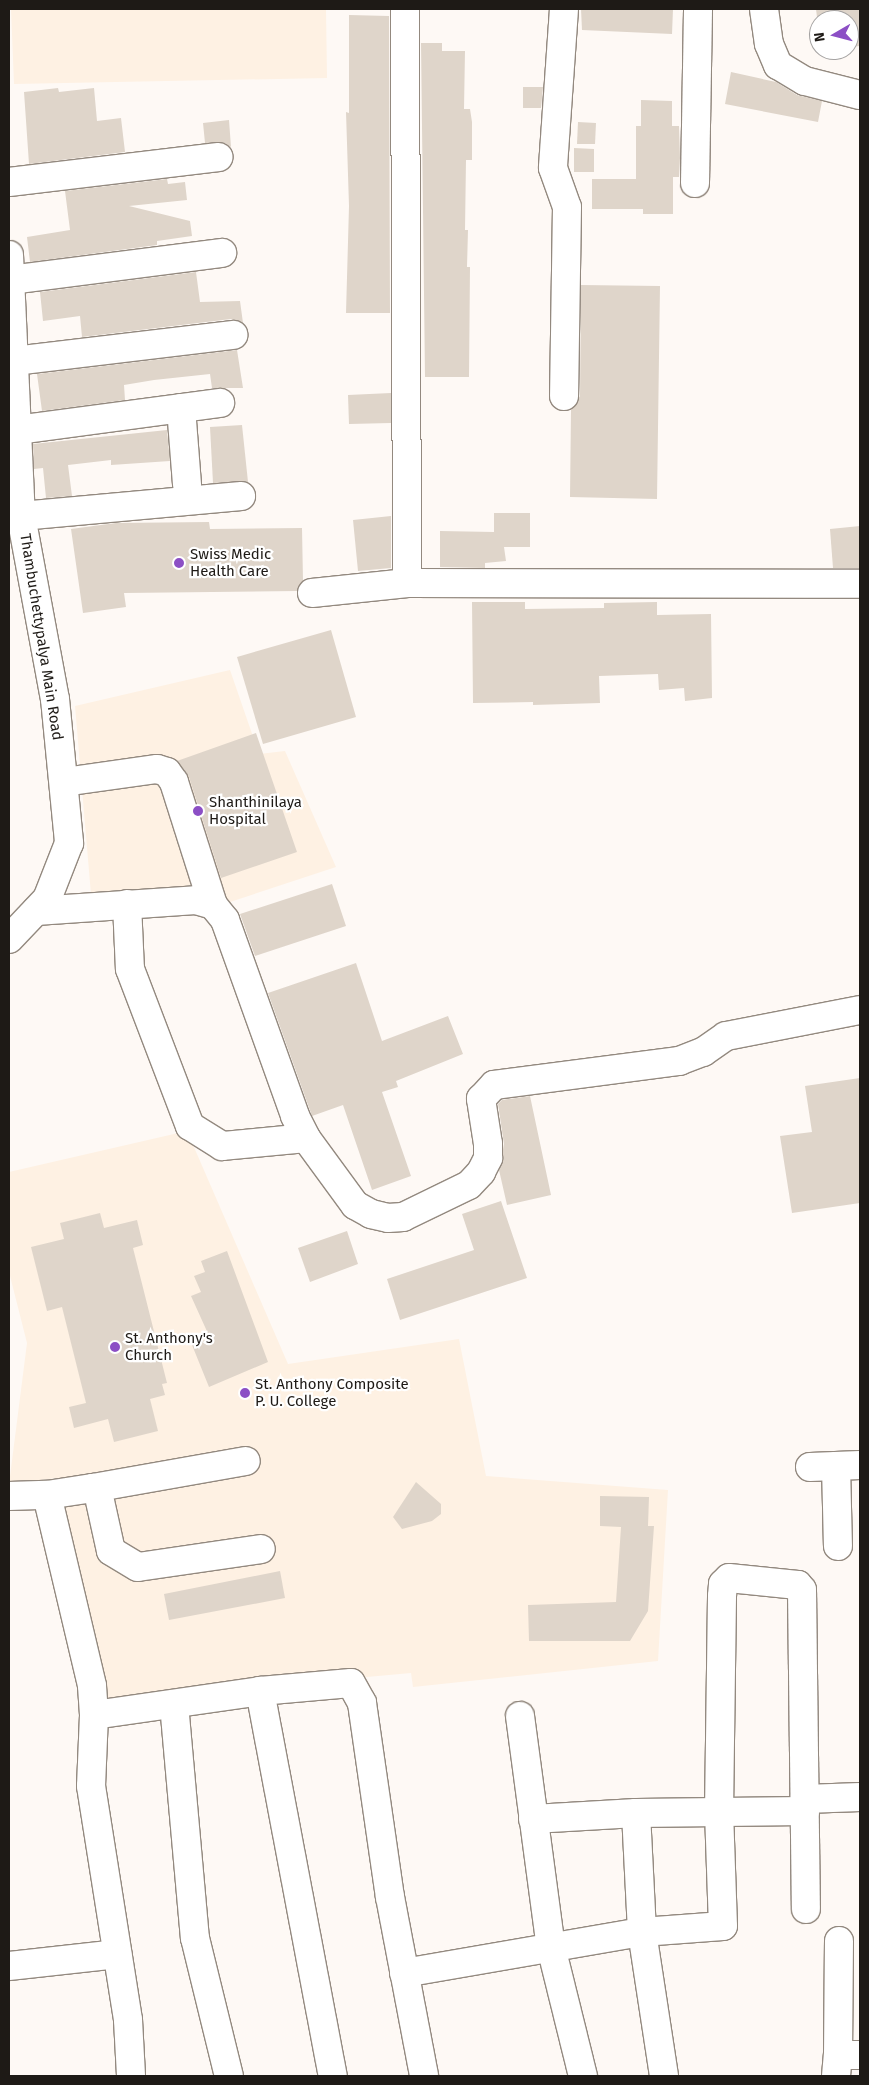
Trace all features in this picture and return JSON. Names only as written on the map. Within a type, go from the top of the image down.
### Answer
[{"type":"street","points":[[405,9],[408,583]]},
{"type":"street","points":[[564,9],[553,168],[567,207],[564,396]]},
{"type":"street","points":[[695,183],[698,9]]},
{"type":"street","points":[[764,9],[769,44],[778,65],[805,80],[860,95]]},
{"type":"street","points":[[9,182],[219,157]]},
{"type":"street","points":[[9,268],[222,253]]},
{"type":"street","name":"Thambuchettypalya Main Road","points":[[9,268],[21,516],[55,699],[69,843],[48,899],[9,939]]},
{"type":"street","points":[[12,352],[233,335]]},
{"type":"street","points":[[17,430],[220,403]]},
{"type":"street","points":[[181,408],[186,484]]},
{"type":"street","points":[[21,516],[242,496]]},
{"type":"street","points":[[312,593],[408,583],[860,584]]},
{"type":"street","points":[[64,782],[157,769],[167,772],[174,782],[213,904],[225,920],[294,1116],[306,1138],[355,1205],[371,1214],[403,1217],[469,1185],[481,1172],[488,1158],[488,1144],[481,1099],[494,1085],[678,1060],[703,1052],[726,1036],[860,1010]]},
{"type":"street","points":[[36,911],[196,900],[213,904]]},
{"type":"street","points":[[127,904],[130,969],[190,1126],[222,1146],[306,1138]]},
{"type":"street","points":[[9,1496],[48,1495],[246,1461]]},
{"type":"street","points":[[835,1466],[838,1546]]},
{"type":"street","points":[[93,1488],[98,1492],[111,1551],[138,1568],[262,1549]]},
{"type":"street","points":[[48,1495],[92,1686],[94,1715],[91,1786],[128,2020],[131,2076]]},
{"type":"street","points":[[404,1973],[642,1932],[724,1926],[720,1812],[722,1590],[723,1584],[729,1578],[798,1585],[802,1590],[806,1909]]},
{"type":"street","points":[[94,1715],[260,1691],[340,1682],[351,1684],[358,1691],[404,1973],[424,2076]]},
{"type":"street","points":[[260,1691],[333,2076]]},
{"type":"street","points":[[174,1704],[195,1938],[228,2076]]},
{"type":"street","points":[[520,1716],[551,1947],[583,2076]]},
{"type":"street","points":[[534,1819],[636,1813],[720,1812],[805,1805],[860,1797]]},
{"type":"street","points":[[636,1813],[642,1932],[664,2076]]},
{"type":"street","points":[[839,1941],[845,2062]]},
{"type":"street","points":[[9,1966],[118,1954]]},
{"type":"shaded area","points":[[11,9],[326,9],[327,78],[14,84]]},
{"type":"shaded area","name":"Shanthinilaya Hospital","points":[[230,670],[259,754],[285,751],[336,867],[221,905],[209,878],[93,918],[75,706]]},
{"type":"shaded area","name":"St. Anthony Composite P. U. College","points":[[187,1131],[288,1364],[459,1339],[486,1476],[668,1490],[658,1661],[413,1687],[411,1673],[104,1701],[56,1478],[9,1484],[27,1343],[9,1272],[9,1172]]},
{"type":"building","points":[[581,9],[673,9],[672,34],[582,30]]},
{"type":"building","points":[[860,9],[860,46],[859,10],[816,10]]},
{"type":"building","points":[[349,15],[389,16],[390,313],[346,313],[349,206],[346,112],[349,113]]},
{"type":"building","points":[[421,43],[442,43],[442,51],[465,51],[464,109],[470,109],[472,122],[472,160],[466,160],[465,230],[468,230],[467,267],[470,267],[469,377],[425,377]]},
{"type":"building","points":[[731,72],[776,82],[797,95],[822,101],[818,122],[725,104]]},
{"type":"building","points":[[523,87],[543,87],[541,108],[523,108]]},
{"type":"building","points":[[58,88],[59,92],[94,88],[97,121],[121,118],[125,152],[29,164],[24,92]]},
{"type":"building","points":[[641,100],[672,101],[672,126],[679,126],[680,158],[679,177],[673,177],[673,214],[643,214],[643,209],[592,209],[592,179],[636,179],[636,126],[641,126]]},
{"type":"building","points":[[229,120],[231,147],[225,143],[205,143],[203,123]]},
{"type":"building","points":[[578,122],[596,123],[595,144],[577,144]]},
{"type":"building","points":[[574,148],[594,149],[594,172],[574,172]]},
{"type":"building","points":[[167,179],[168,184],[185,182],[187,200],[129,206],[190,221],[192,236],[157,241],[157,245],[30,262],[27,237],[70,230],[65,191]]},
{"type":"building","points":[[196,272],[200,302],[240,301],[243,323],[231,319],[82,337],[80,316],[43,321],[40,292]]},
{"type":"building","points":[[581,285],[660,286],[657,499],[570,497],[571,410],[580,396]]},
{"type":"building","points":[[237,350],[243,388],[212,388],[210,374],[154,380],[124,385],[125,400],[42,411],[37,374]]},
{"type":"building","points":[[391,393],[391,423],[349,424],[348,395]]},
{"type":"building","points":[[242,425],[248,482],[213,483],[210,427]]},
{"type":"building","points":[[167,430],[170,461],[111,465],[111,460],[68,465],[72,496],[46,498],[43,468],[34,469],[33,444]]},
{"type":"building","points":[[494,513],[530,513],[530,547],[504,547],[506,561],[485,563],[485,568],[440,567],[440,531],[494,532]]},
{"type":"building","points":[[391,516],[391,568],[358,571],[353,520]]},
{"type":"building","points":[[209,522],[210,529],[302,528],[303,581],[297,591],[124,593],[126,607],[83,613],[71,529],[116,523]]},
{"type":"building","points":[[860,526],[860,568],[833,568],[830,529]]},
{"type":"building","points":[[472,602],[525,602],[525,609],[604,608],[604,603],[657,602],[657,615],[711,614],[712,698],[685,701],[684,688],[659,690],[658,674],[599,676],[600,703],[533,705],[533,702],[473,703]]},
{"type":"building","points":[[331,630],[356,717],[263,744],[237,657]]},
{"type":"building","points":[[256,733],[297,852],[221,878],[189,777],[177,761]]},
{"type":"building","points":[[332,884],[346,926],[255,956],[240,914]]},
{"type":"building","points":[[356,963],[382,1041],[448,1016],[463,1054],[396,1081],[398,1087],[382,1092],[411,1176],[372,1190],[343,1105],[312,1116],[268,993]]},
{"type":"building","points":[[860,1078],[860,1203],[792,1213],[780,1136],[812,1132],[805,1086]]},
{"type":"building","points":[[530,1096],[551,1195],[507,1205],[499,1170],[504,1144],[498,1104],[502,1100]]},
{"type":"building","points":[[501,1201],[527,1278],[400,1320],[387,1279],[474,1250],[462,1214]]},
{"type":"building","name":"St. Anthony's Church","points":[[100,1213],[104,1228],[137,1220],[143,1245],[133,1248],[167,1383],[162,1384],[165,1395],[150,1399],[158,1431],[114,1442],[108,1419],[74,1428],[69,1407],[86,1403],[62,1307],[47,1311],[31,1247],[64,1239],[60,1223]]},
{"type":"building","points":[[347,1231],[358,1264],[310,1282],[298,1248]]},
{"type":"building","points":[[227,1251],[268,1362],[209,1387],[192,1345],[210,1338],[191,1296],[201,1292],[194,1276],[205,1272],[201,1261]]},
{"type":"building","points":[[416,1482],[441,1504],[441,1514],[432,1521],[402,1529],[393,1517]]},
{"type":"building","points":[[600,1496],[649,1497],[648,1526],[654,1526],[648,1611],[630,1641],[529,1641],[528,1605],[616,1602],[621,1527],[600,1526]]},
{"type":"building","points":[[280,1571],[285,1598],[169,1620],[164,1594]]},
{"type":"place","name":"Swiss Medic Health Care","points":[[179,563]]},
{"type":"place","name":"Shanthinilaya Hospital","points":[[198,811]]},
{"type":"place","name":"St. Anthony's Church","points":[[115,1347]]},
{"type":"place","name":"St. Anthony Composite P. U. College","points":[[245,1393]]}]
